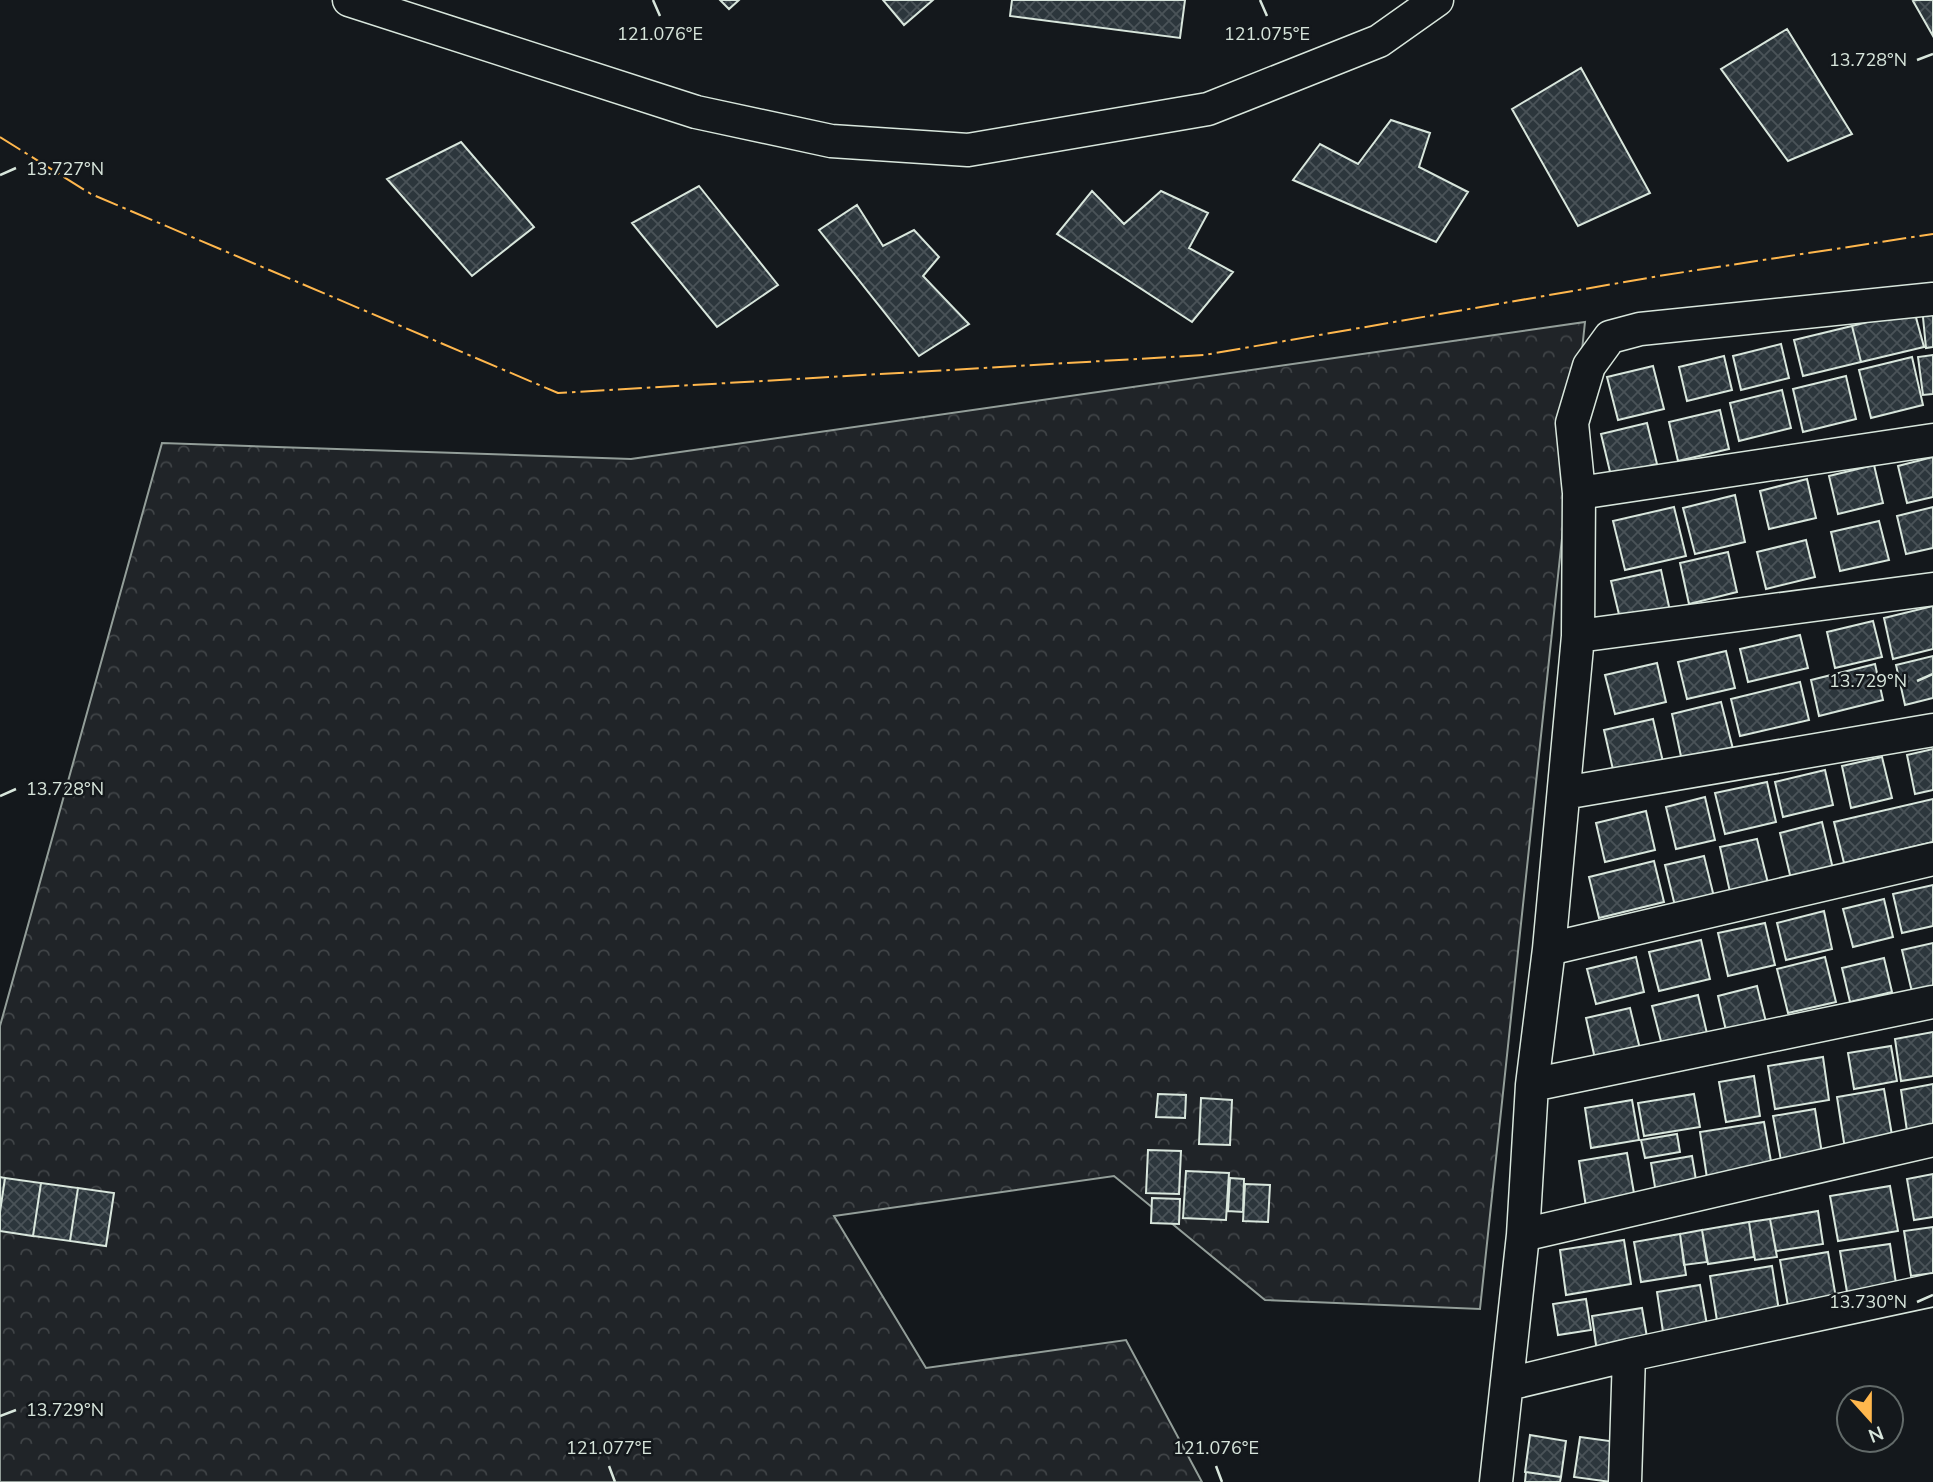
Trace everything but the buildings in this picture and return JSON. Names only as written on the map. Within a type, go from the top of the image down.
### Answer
[{"type":"street","points":[[349,0],[696,112],[831,141],[968,150],[1208,109],[1379,41],[1437,0]]},
{"type":"street","points":[[1496,1482],[1508,1384],[1532,1085],[1549,948],[1577,636],[1579,493],[1572,423],[1589,366],[1610,337],[1640,328],[1933,299]]},
{"type":"street","points":[[1579,493],[1933,440]]},
{"type":"street","points":[[1577,636],[1933,589]]},
{"type":"street","points":[[1564,793],[1933,730]]},
{"type":"street","points":[[1549,948],[1933,859]]},
{"type":"street","points":[[1532,1085],[1933,1002]]},
{"type":"street","points":[[1522,1235],[1933,1139]]},
{"type":"street","points":[[1508,1384],[1629,1355],[1933,1290]]},
{"type":"street","points":[[1625,1482],[1629,1355]]},
{"type":"green space","points":[[1585,322],[1480,1309],[1265,1300],[1114,1176],[834,1216],[926,1368],[1126,1340],[1202,1482],[0,1482],[0,1026],[162,443],[631,459]]},
{"type":"power","points":[[0,137],[91,194],[558,393],[1204,355],[1665,275],[1933,234]]}]
